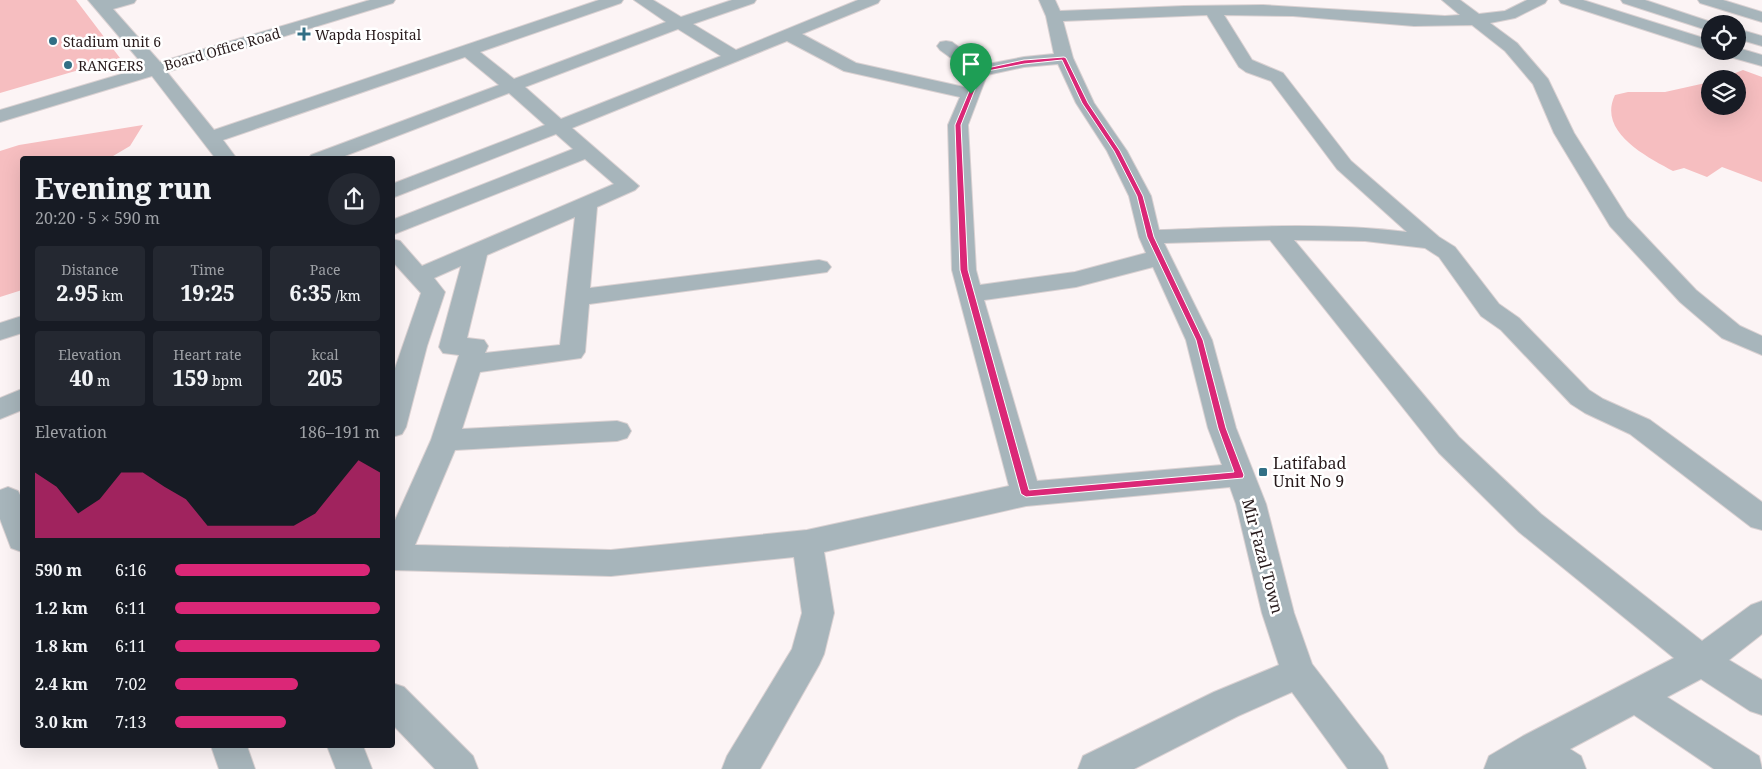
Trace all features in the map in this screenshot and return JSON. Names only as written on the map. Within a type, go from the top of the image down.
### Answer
[{"type":"street","points":[[99,4],[128,0]]},
{"type":"street","name":"Board Office Road","points":[[0,116],[152,64],[351,0]]},
{"type":"street","name":"Board Office Road","points":[[0,105],[387,0]]},
{"type":"street","points":[[210,138],[615,0]]},
{"type":"street","points":[[642,0],[735,57]]},
{"type":"street","points":[[326,156],[680,23],[748,0]]},
{"type":"street","points":[[395,191],[735,57],[872,0]]},
{"type":"street","points":[[1050,8],[1169,6],[1213,11],[1257,5],[1396,19],[1467,8],[1507,16],[1539,0]]},
{"type":"street","points":[[1567,0],[1701,43]]},
{"type":"street","points":[[1629,0],[1701,23]]},
{"type":"street","points":[[1706,0],[1762,16]]},
{"type":"street","points":[[99,4],[152,64],[225,156]]},
{"type":"street","name":"Mir Fazal Town","points":[[1050,8],[1064,58],[1085,103],[1117,151],[1140,196],[1155,248],[1200,340],[1222,428],[1251,504],[1278,613],[1298,673],[1370,769]]},
{"type":"street","points":[[1467,8],[1511,47],[1542,83],[1564,133],[1618,221],[1688,296],[1731,332],[1762,346]]},
{"type":"street","points":[[1213,11],[1245,63],[1250,68],[1269,72],[1278,77],[1344,164],[1431,242],[1447,252],[1490,310],[1510,324],[1580,397],[1594,406],[1640,427],[1762,518]]},
{"type":"street","points":[[788,34],[850,67],[971,94]]},
{"type":"street","points":[[1746,36],[1762,41]]},
{"type":"street","points":[[946,46],[980,71],[1024,62],[1064,58]]},
{"type":"street","points":[[419,276],[628,186],[512,86],[467,50]]},
{"type":"street","points":[[1746,56],[1762,61]]},
{"type":"street","points":[[980,71],[958,125],[964,270],[1026,494]]},
{"type":"street","points":[[395,227],[587,151]]},
{"type":"street","points":[[469,364],[572,352],[587,204]]},
{"type":"street","points":[[971,294],[1076,279],[1129,264],[1155,248],[1276,233],[1365,234],[1431,242]]},
{"type":"street","points":[[1276,233],[1449,445],[1530,523],[1702,660],[1762,699]]},
{"type":"street","points":[[395,249],[434,292],[414,346],[395,416]]},
{"type":"street","points":[[395,554],[445,440],[475,346],[452,347],[477,251]]},
{"type":"street","points":[[577,298],[819,267]]},
{"type":"street","points":[[0,332],[20,325]]},
{"type":"street","points":[[0,409],[20,400]]},
{"type":"street","points":[[445,440],[617,431]]},
{"type":"street","points":[[395,556],[611,563],[807,543],[1026,494],[1240,475]]},
{"type":"street","points":[[10,498],[20,532]]},
{"type":"street","points":[[740,769],[807,654],[818,613],[807,543]]},
{"type":"street","points":[[1502,769],[1536,748],[1702,660],[1760,619]]},
{"type":"street","points":[[1096,769],[1226,704],[1298,673]]},
{"type":"street","points":[[1636,696],[1746,769]]},
{"type":"street","points":[[395,702],[460,769]]},
{"type":"street","points":[[230,748],[237,769]]},
{"type":"street","points":[[345,748],[354,769]]},
{"type":"street","points":[[1536,748],[1568,769]]},
{"type":"shaded area","name":"Stadium unit 6","points":[[0,0],[76,0],[120,58],[0,93]]},
{"type":"shaded area","points":[[1746,71],[1762,77],[1762,182],[1722,167],[1707,177],[1684,168],[1673,171],[1638,151],[1628,142],[1619,132],[1613,121],[1611,108],[1615,95],[1628,92],[1665,92],[1701,84],[1701,115],[1746,115]]},
{"type":"shaded area","points":[[143,125],[130,146],[113,156],[20,156],[20,291],[0,297],[0,151],[19,145]]},
{"type":"place","name":"Wapda Hospital","points":[[304,34]]},
{"type":"place","name":"Stadium unit 6","points":[[53,41]]},
{"type":"place","name":"RANGERS","points":[[68,65]]},
{"type":"place","name":"Latifabad Unit No 9","points":[[1263,472]]},
{"type":"route","points":[[1064,58],[1085,103],[1117,151],[1140,196],[1150,237],[1200,340],[1222,428],[1240,475],[1026,494],[964,270],[958,125],[971,94],[980,71],[1024,62],[1064,58]]}]
